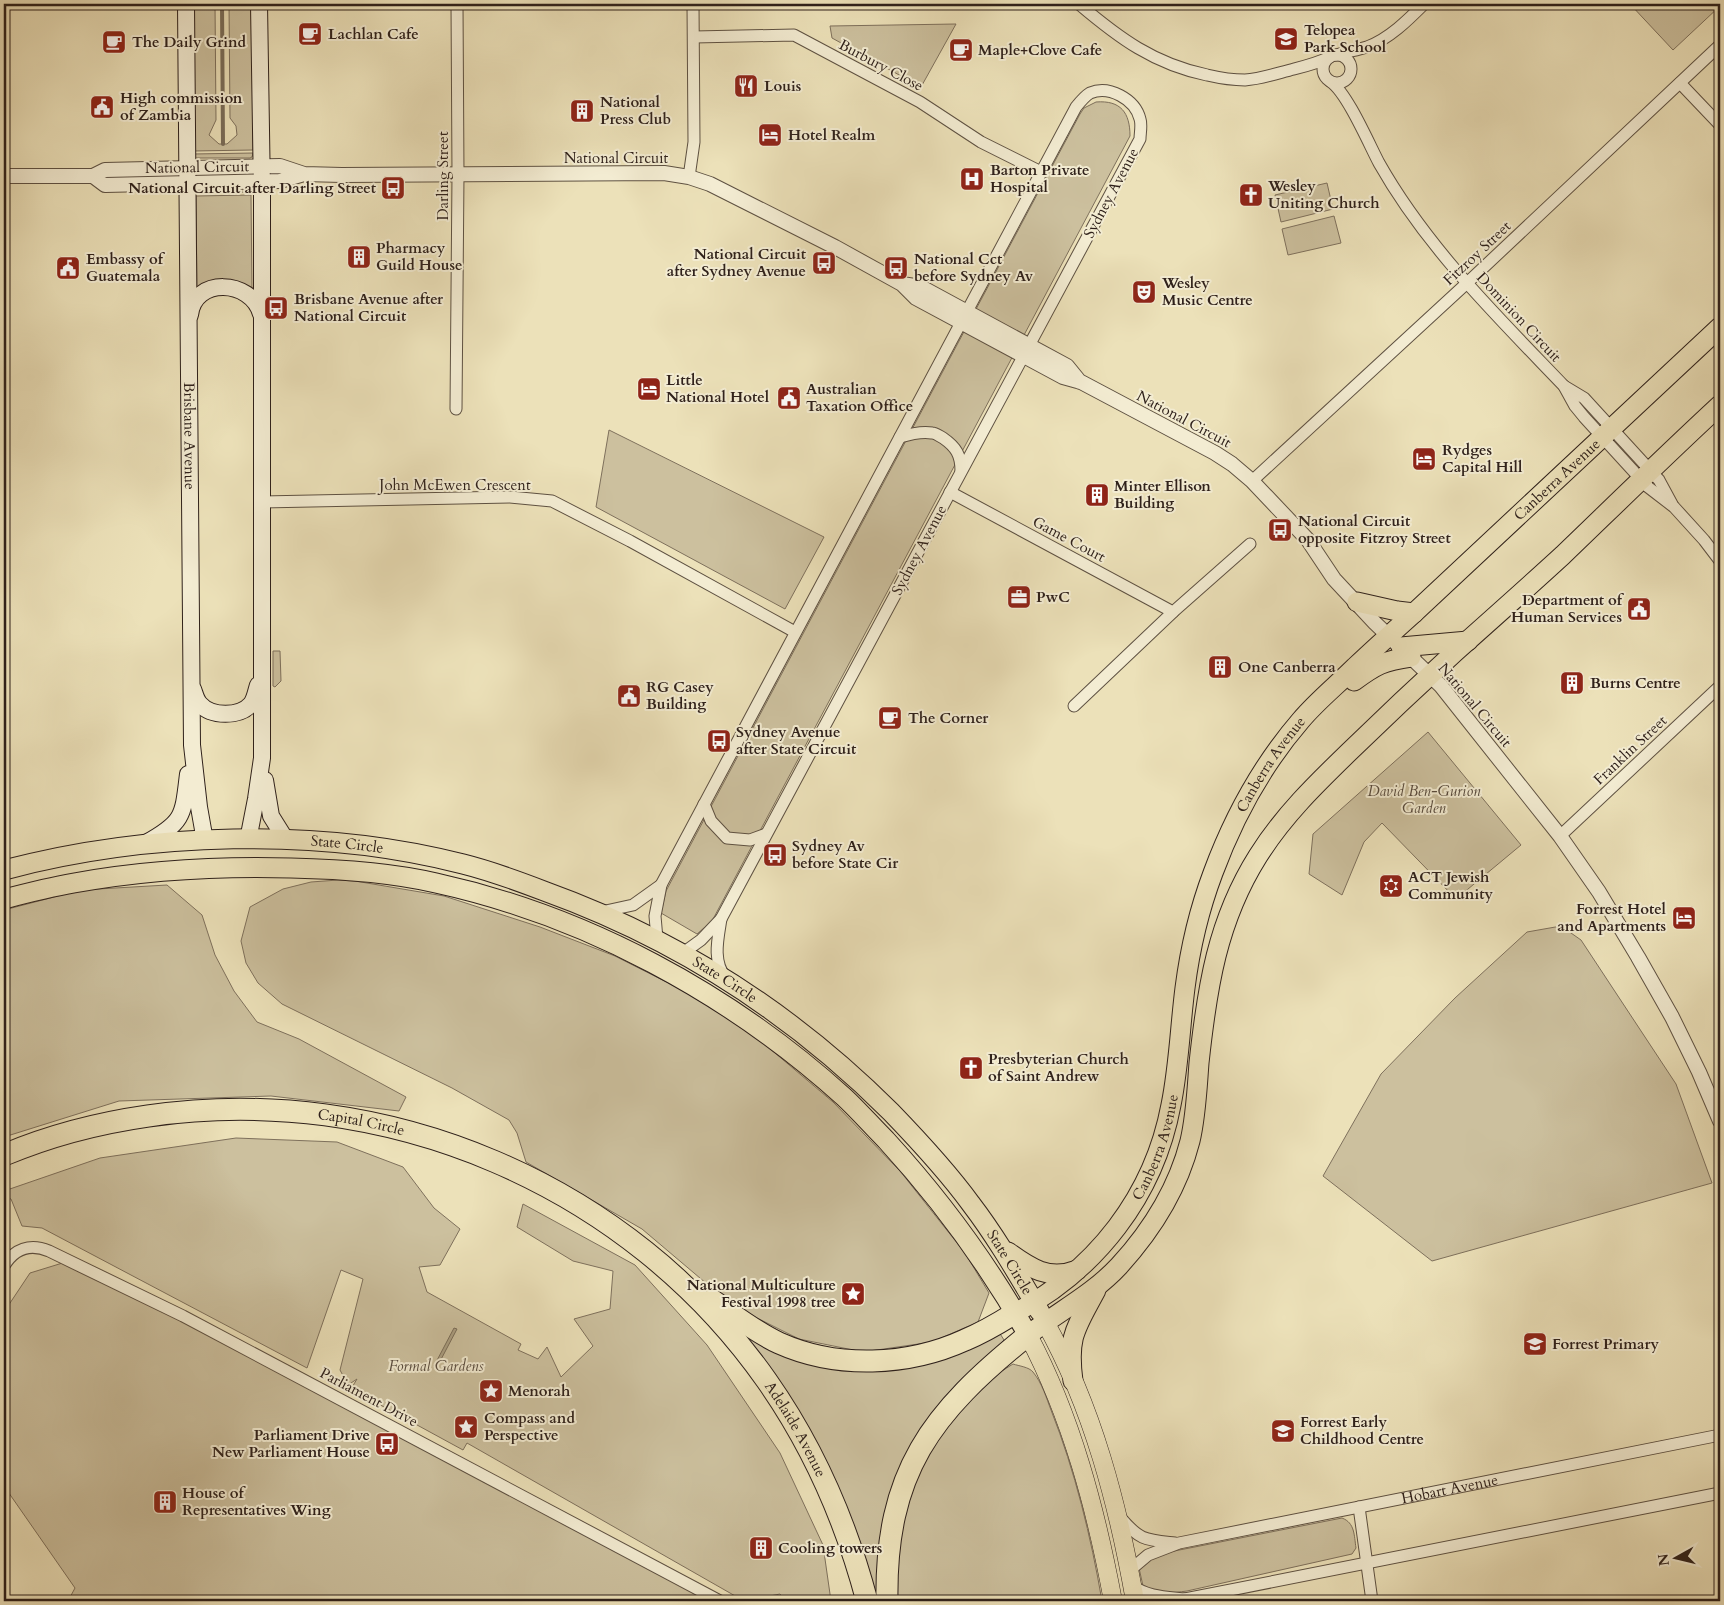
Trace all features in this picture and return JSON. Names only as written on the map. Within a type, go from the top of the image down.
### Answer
[{"type":"highway","name":"Canberra Avenue","points":[[1015,1313],[1034,1303],[1080,1268],[1107,1241],[1129,1212],[1150,1173],[1161,1147],[1173,1097],[1190,957],[1199,917],[1220,856],[1239,815],[1263,771],[1291,732],[1326,695],[1400,647],[1414,613],[1720,327]]},
{"type":"highway","name":"Canberra Avenue","points":[[1028,1335],[1097,1286],[1118,1267],[1147,1232],[1165,1202],[1182,1165],[1194,1123],[1206,1004],[1213,967],[1227,918],[1246,877],[1271,836],[1316,783],[1561,556],[1720,405]]},
{"type":"highway","points":[[1356,602],[1398,612],[1414,613]]},
{"type":"highway","points":[[1326,695],[1349,684],[1379,664],[1392,660],[1400,647],[1468,641]]},
{"type":"highway","points":[[243,868],[248,840]]},
{"type":"highway","name":"State Circle","points":[[4,870],[63,857],[142,845],[205,841],[286,840],[377,848],[448,860],[510,878],[599,912],[657,939],[730,980],[776,1012],[860,1081],[932,1156],[972,1204],[1000,1246],[1045,1322]]},
{"type":"highway","name":"Brisbane Avenue","points":[[205,841],[209,868]]},
{"type":"highway","name":"State Circle","points":[[4,899],[98,879],[155,872],[209,868],[336,870],[403,877],[477,893],[543,915],[616,946],[661,968],[720,1002],[785,1048],[845,1098],[915,1172],[946,1210],[991,1273],[1028,1335]]},
{"type":"highway","name":"Sydney Avenue","points":[[657,939],[661,968],[683,953]]},
{"type":"highway","points":[[845,1098],[860,1081]]},
{"type":"highway","name":"Capital Circle","points":[[4,1155],[51,1138],[90,1127],[170,1113],[250,1109],[290,1110],[338,1116],[390,1126],[448,1143],[523,1173],[593,1213],[626,1236],[682,1282]]},
{"type":"highway","points":[[915,1172],[932,1156]]},
{"type":"highway","points":[[1000,1246],[1038,1271],[1057,1274],[1068,1273],[1080,1268]]},
{"type":"highway","points":[[682,1282],[698,1290],[752,1328],[779,1343],[812,1354],[853,1360],[899,1359],[933,1352],[964,1341],[1015,1313]]},
{"type":"highway","name":"Adelaide Avenue","points":[[682,1282],[743,1348],[789,1414],[837,1508],[856,1562],[867,1601]]},
{"type":"highway","points":[[1073,1381],[1071,1355],[1073,1336],[1078,1321],[1097,1286]]},
{"type":"highway","points":[[887,1601],[888,1553],[893,1518],[915,1458],[931,1430],[957,1398],[988,1367],[1028,1335]]},
{"type":"main road","name":"Brisbane Avenue","points":[[186,4],[192,745],[205,841]]},
{"type":"main road","points":[[260,4],[262,758],[269,811],[286,840]]},
{"type":"main road","points":[[189,322],[190,310],[197,299],[207,291],[219,287],[231,287],[248,294],[257,304],[262,315]]},
{"type":"main road","points":[[191,682],[196,698],[203,707],[214,712],[232,713],[244,709],[252,702],[262,673]]},
{"type":"main road","points":[[142,845],[170,830],[181,814],[192,745]]},
{"type":"main road","points":[[248,840],[262,758]]},
{"type":"main road","name":"State Circle","points":[[1045,1322],[1092,1426],[1116,1512],[1130,1583]]},
{"type":"main road","name":"State Circle","points":[[1028,1335],[1077,1451],[1102,1548],[1113,1601]]},
{"type":"main road","name":"State Circle","points":[[1102,1548],[1130,1583]]},
{"type":"main road","points":[[1117,1601],[1130,1583]]},
{"type":"street","name":"Darling Street","points":[[456,409],[457,4]]},
{"type":"street","points":[[689,177],[694,142],[693,4]]},
{"type":"street","points":[[1079,4],[1100,22],[1145,54],[1197,73],[1247,80],[1307,66],[1368,46],[1381,40],[1403,24],[1424,4]]},
{"type":"street","name":"Burbury Close","points":[[694,37],[794,35],[920,102],[980,142],[1041,172]]},
{"type":"street","name":"Fitzroy Street","points":[[1252,481],[1467,283],[1720,45]]},
{"type":"street","points":[[1351,73],[1351,65],[1342,56],[1333,56],[1326,62],[1323,70],[1325,76],[1331,82],[1337,84],[1343,82],[1351,73],[1354,64],[1368,46]]},
{"type":"street","name":"Dominion Circuit","points":[[1351,73],[1348,89],[1356,118]]},
{"type":"street","name":"Dominion Circuit","points":[[1331,82],[1341,93],[1383,169],[1413,217],[1436,248],[1564,386],[1575,406],[1608,433],[1645,475],[1659,480],[1674,508],[1704,540],[1720,561]]},
{"type":"street","points":[[1680,82],[1720,124]]},
{"type":"street","name":"Sydney Avenue","points":[[657,939],[655,916],[661,885],[1076,106],[1089,94],[1102,91],[1113,93],[1131,102],[1141,120],[1140,139],[721,919],[701,940],[683,953]]},
{"type":"street","name":"National Circuit","points":[[4,176],[93,176],[105,170],[188,176],[261,174],[280,166],[304,174],[664,173],[689,177],[717,188],[834,247],[902,284],[921,287],[964,317],[1026,351],[1063,377],[1081,382],[1215,453],[1252,481],[1308,540],[1334,579],[1441,686],[1560,836],[1599,892],[1672,1017],[1720,1121]]},
{"type":"street","points":[[900,437],[913,433],[930,432],[936,434],[956,449],[961,460],[961,472]]},
{"type":"street","name":"Game Court","points":[[950,492],[1173,612]]},
{"type":"street","name":"John McEwen Crescent","points":[[262,502],[510,497],[552,501],[630,541],[795,632]]},
{"type":"street","points":[[1074,706],[1173,612],[1250,544]]},
{"type":"street","name":"Franklin Street","points":[[1560,836],[1720,686]]},
{"type":"street","points":[[704,804],[711,821],[727,838],[750,840],[766,834]]},
{"type":"street","name":"Sydney Avenue","points":[[599,912],[633,904],[661,885]]},
{"type":"street","points":[[721,919],[718,960],[722,974],[730,980]]},
{"type":"street","name":"Parliament Drive","points":[[4,1266],[12,1255],[24,1248],[39,1247],[49,1251],[182,1316],[720,1601]]},
{"type":"street","name":"Hobart Avenue","points":[[1130,1583],[1148,1555],[1179,1543],[1720,1436]]},
{"type":"street","points":[[1130,1583],[1137,1589],[1153,1595],[1182,1600],[1720,1494]]},
{"type":"street","points":[[1359,1507],[1372,1601]]},
{"type":"street","name":"Hobart Avenue","points":[[1116,1512],[1132,1531],[1141,1538],[1151,1541],[1179,1543]]},
{"type":"green space","points":[[192,4],[215,4],[216,120],[209,135],[219,144],[227,144],[237,135],[236,126],[230,118],[229,4],[252,4],[253,150],[193,151]]},
{"type":"green space","points":[[1630,4],[1720,4],[1720,6],[1673,50]]},
{"type":"green space","points":[[956,24],[921,87],[832,38],[830,26]]},
{"type":"green space","points":[[1096,102],[1112,103],[1122,110],[1128,121],[1130,136],[712,921],[697,934],[661,913],[666,891],[1080,114],[1084,108]]},
{"type":"green space","points":[[253,153],[250,158],[196,158],[193,154]]},
{"type":"green space","points":[[1327,183],[1333,209],[1281,222],[1275,195]]},
{"type":"green space","points":[[250,188],[251,192],[196,193],[197,189]]},
{"type":"green space","points":[[251,195],[252,291],[197,292],[196,196]]},
{"type":"green space","points":[[1334,216],[1341,243],[1288,255],[1282,229]]},
{"type":"green space","points":[[609,430],[824,537],[785,609],[596,507]]},
{"type":"green space","points":[[273,651],[280,651],[281,681],[275,687],[273,686]]},
{"type":"green space","name":"David Ben-Gurion Garden","points":[[1428,732],[1521,845],[1456,899],[1382,823],[1364,842],[1342,895],[1309,874],[1313,834]]},
{"type":"green space","points":[[355,881],[444,896],[540,927],[615,956],[694,996],[762,1042],[833,1102],[900,1171],[965,1253],[989,1293],[978,1322],[932,1342],[863,1352],[799,1339],[733,1306],[642,1229],[526,1162],[517,1133],[509,1120],[452,1088],[282,1004],[258,983],[246,963],[241,941],[250,907],[283,889],[311,882]]},
{"type":"green space","points":[[167,885],[202,915],[215,955],[234,991],[257,1022],[299,1039],[406,1097],[399,1111],[271,1096],[119,1101],[4,1137],[4,910],[81,890]]},
{"type":"green space","points":[[1561,926],[1581,940],[1676,1084],[1712,1183],[1432,1261],[1323,1176],[1381,1074],[1455,998],[1527,932]]},
{"type":"green space","name":"Formal Gardens","points":[[236,1138],[337,1142],[403,1167],[434,1208],[460,1229],[440,1265],[419,1267],[427,1292],[521,1344],[518,1350],[538,1359],[547,1347],[561,1377],[593,1346],[574,1319],[610,1309],[613,1271],[573,1261],[517,1227],[523,1204],[635,1265],[707,1345],[780,1453],[823,1545],[831,1601],[786,1601],[780,1594],[744,1601],[467,1443],[463,1450],[351,1389],[357,1379],[348,1385],[340,1370],[363,1279],[341,1270],[307,1368],[42,1228],[22,1226],[11,1199],[4,1197],[4,1191],[100,1158]]},
{"type":"green space","points":[[69,1261],[720,1601],[68,1601],[75,1588],[4,1486],[4,1312],[30,1273]]},
{"type":"green space","points":[[743,1332],[827,1364],[999,1332],[1004,1340],[940,1406],[880,1591],[875,1601],[740,1334]]},
{"type":"green space","points":[[1013,1364],[1031,1370],[1036,1376],[1060,1433],[1081,1504],[1102,1601],[894,1601],[905,1500],[941,1430],[986,1381]]},
{"type":"green space","points":[[1342,1518],[1352,1526],[1356,1548],[1352,1554],[1187,1591],[1159,1592],[1143,1586],[1139,1568],[1159,1554]]},
{"type":"shaded area","points":[[454,1328],[457,1329],[437,1367],[434,1366]]},
{"type":"waterway","points":[[222,4],[223,144]]},
{"type":"place","name":"Lachlan Cafe","points":[[310,34]]},
{"type":"place","name":"Telopea Park School","points":[[1286,39]]},
{"type":"place","name":"The Daily Grind","points":[[114,42]]},
{"type":"place","name":"Maple+Clove Cafe","points":[[961,50]]},
{"type":"place","name":"Louis","points":[[746,86]]},
{"type":"place","name":"High commission of Zambia","points":[[102,107]]},
{"type":"place","name":"National Press Club","points":[[582,111]]},
{"type":"place","name":"Hotel Realm","points":[[770,135]]},
{"type":"place","name":"Barton Private Hospital","points":[[972,179]]},
{"type":"place","name":"National Circuit after Darling Street","points":[[393,188]]},
{"type":"place","name":"Wesley Uniting Church","points":[[1251,195]]},
{"type":"place","name":"Pharmacy Guild House","points":[[359,257]]},
{"type":"place","name":"National Circuit after Sydney Avenue","points":[[824,263]]},
{"type":"place","name":"Embassy of Guatemala","points":[[68,268]]},
{"type":"place","name":"National Cct before Sydney Av","points":[[896,268]]},
{"type":"place","name":"Wesley Music Centre","points":[[1144,292]]},
{"type":"place","name":"Brisbane Avenue after National Circuit","points":[[276,308]]},
{"type":"place","name":"Little National Hotel","points":[[649,389]]},
{"type":"place","name":"Australian Taxation Office","points":[[789,398]]},
{"type":"place","name":"Rydges Capital Hill","points":[[1424,459]]},
{"type":"place","name":"Minter Ellison Building","points":[[1097,495]]},
{"type":"place","name":"National Circuit opposite Fitzroy Street","points":[[1280,530]]},
{"type":"place","name":"PwC","points":[[1019,597]]},
{"type":"place","name":"Department of Human Services","points":[[1639,609]]},
{"type":"place","name":"One Canberra","points":[[1220,667]]},
{"type":"place","name":"Burns Centre","points":[[1572,683]]},
{"type":"place","name":"RG Casey Building","points":[[629,696]]},
{"type":"place","name":"The Corner","points":[[890,718]]},
{"type":"place","name":"Sydney Avenue after State Circuit","points":[[719,741]]},
{"type":"place","name":"Sydney Av before State Cir","points":[[775,855]]},
{"type":"place","name":"ACT Jewish Community","points":[[1391,886]]},
{"type":"place","name":"Forrest Hotel and Apartments","points":[[1684,918]]},
{"type":"place","name":"Presbyterian Church of Saint Andrew","points":[[971,1068]]},
{"type":"place","name":"National Multiculture Festival 1998 tree","points":[[853,1294]]},
{"type":"place","name":"Forrest Primary","points":[[1535,1344]]},
{"type":"place","name":"Menorah","points":[[491,1391]]},
{"type":"place","name":"Compass and Perspective","points":[[466,1427]]},
{"type":"place","name":"Forrest Early Childhood Centre","points":[[1283,1431]]},
{"type":"place","name":"Parliament Drive New Parliament House","points":[[387,1444]]},
{"type":"place","name":"House of Representatives Wing","points":[[165,1502]]},
{"type":"place","name":"Cooling towers","points":[[761,1548]]}]
